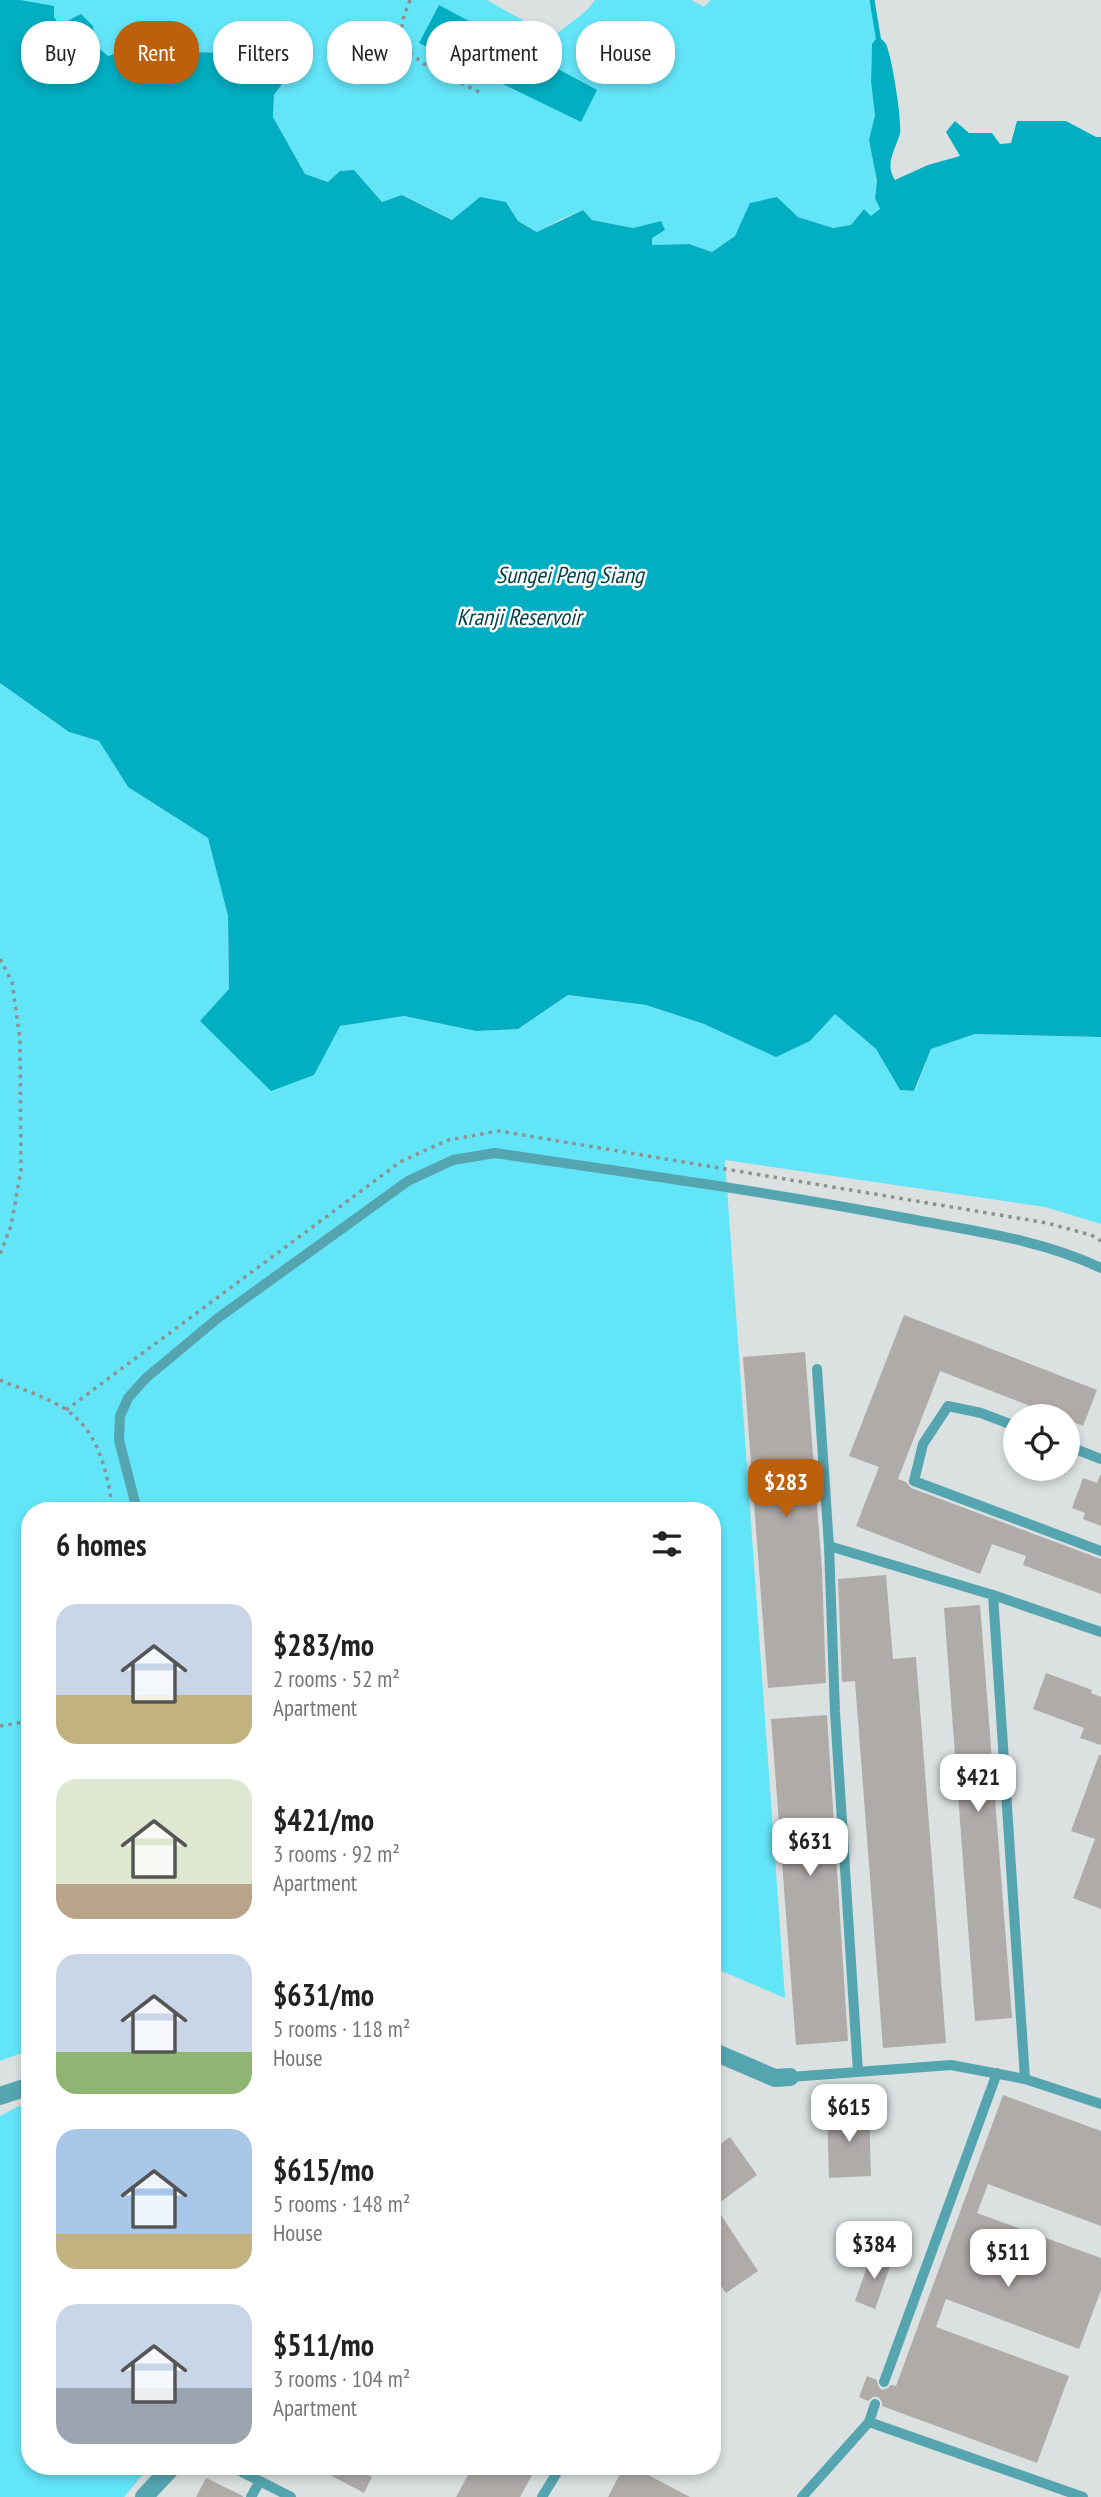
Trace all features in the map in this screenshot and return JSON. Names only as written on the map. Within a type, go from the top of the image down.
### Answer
[{"type":"street","points":[[721,2055],[775,2078],[790,2077]]},
{"type":"street","points":[[0,2096],[21,2089]]},
{"type":"street","points":[[144,2497],[165,2475]]},
{"type":"lane","points":[[135,1502],[119,1440],[120,1416],[128,1398],[146,1378],[218,1318],[408,1181],[453,1160],[495,1153],[805,1199],[1035,1243],[1101,1268]]},
{"type":"lane","points":[[817,1369],[858,2072]]},
{"type":"lane","points":[[1003,1421],[981,1413],[948,1406],[923,1444],[914,1482],[1101,1551]]},
{"type":"lane","points":[[1080,1451],[1101,1459]]},
{"type":"lane","points":[[829,1546],[993,1595],[1101,1632]]},
{"type":"lane","points":[[993,1595],[1025,2079]]},
{"type":"lane","points":[[790,2077],[951,2065],[1025,2079],[1101,2104]]},
{"type":"lane","points":[[884,2382],[996,2073]]},
{"type":"lane","points":[[802,2497],[869,2422],[875,2404]]},
{"type":"lane","points":[[869,2422],[1083,2497]]},
{"type":"lane","points":[[248,2475],[291,2497]]},
{"type":"lane","points":[[542,2497],[555,2475]]},
{"type":"lane","points":[[251,2497],[260,2481]]},
{"type":"path","points":[[410,0],[403,19],[399,44],[424,64],[484,94]]},
{"type":"path","points":[[0,959],[12,982],[20,1039],[21,1170],[11,1226],[0,1254]]},
{"type":"path","points":[[66,1410],[400,1162],[448,1140],[499,1131],[1047,1223],[1091,1235],[1101,1241]]},
{"type":"path","points":[[0,1380],[66,1410],[85,1427],[98,1447],[106,1469],[112,1502]]},
{"type":"path","points":[[0,1726],[21,1722]]},
{"type":"shaded area","points":[[20,0],[487,0],[524,21],[426,21],[426,84],[562,84],[562,30],[595,0],[691,0],[704,7],[711,0],[869,0],[878,36],[872,45],[871,82],[875,115],[869,140],[877,181],[875,198],[880,209],[871,217],[864,209],[851,225],[833,228],[798,217],[777,197],[735,236],[712,252],[689,244],[652,245],[652,238],[661,221],[633,228],[592,220],[583,210],[538,232],[518,221],[506,202],[453,220],[403,195],[382,202],[354,170],[340,171],[328,182],[305,174],[273,117],[274,95],[282,84],[313,84],[313,21],[213,21],[213,53],[199,52],[199,21],[114,21],[114,54],[108,56],[100,49],[100,21],[57,21]]},
{"type":"shaded area","points":[[0,683],[69,732],[99,741],[128,787],[208,838],[228,916],[229,990],[314,1075],[339,1026],[404,1016],[476,1031],[518,1029],[568,995],[646,1005],[704,1024],[810,1041],[835,1013],[876,1049],[900,1090],[915,1091],[931,1049],[975,1034],[1101,1037],[1101,1224],[1045,1207],[725,1160],[785,1998],[721,1971],[721,1502],[21,1502],[21,2053],[0,2061]]},
{"type":"shaded area","points":[[21,2106],[21,2475],[142,2475],[124,2497],[0,2497],[0,2116]]},
{"type":"water","name":"Kranji Reservoir","points":[[0,0],[20,0],[54,6],[54,17],[57,21],[21,21],[21,84],[100,84],[100,49],[108,56],[114,54],[114,84],[199,84],[199,52],[213,53],[213,84],[282,84],[274,95],[273,117],[305,174],[328,182],[340,171],[354,170],[382,202],[402,195],[452,220],[480,197],[506,202],[518,221],[537,232],[583,210],[592,220],[633,228],[661,221],[665,230],[652,238],[652,245],[689,244],[712,252],[735,236],[750,203],[777,197],[798,217],[833,228],[851,225],[864,209],[871,216],[880,209],[875,198],[877,181],[869,140],[875,115],[871,82],[872,44],[878,36],[888,51],[898,103],[900,133],[891,162],[895,180],[928,165],[960,156],[946,132],[955,121],[969,133],[992,133],[1000,144],[1011,143],[1017,121],[1066,121],[1101,137],[1101,1037],[975,1034],[931,1049],[914,1091],[900,1090],[876,1049],[835,1014],[810,1041],[776,1057],[704,1024],[646,1005],[568,995],[518,1029],[476,1031],[404,1016],[340,1026],[314,1075],[271,1091],[200,1021],[229,989],[228,916],[208,838],[128,787],[99,741],[69,732],[0,683]]},
{"type":"water","points":[[439,5],[469,21],[431,21]]},
{"type":"water","name":"Kranji Reservoir","points":[[81,14],[88,21],[68,21]]},
{"type":"water","points":[[426,30],[426,46],[419,43]]},
{"type":"water","points":[[562,71],[576,79],[576,84],[586,84],[597,90],[581,122],[503,84],[562,84]]},
{"type":"building","points":[[904,1315],[1097,1390],[1083,1426],[1080,1425],[1080,1404],[1025,1404],[940,1371],[898,1479],[911,1488],[1101,1559],[1101,1594],[1023,1565],[1026,1556],[992,1544],[980,1574],[856,1526],[879,1467],[849,1456]]},
{"type":"building","points":[[805,1352],[822,1569],[826,1683],[768,1688],[743,1357]]},
{"type":"building","points":[[1100,1475],[1101,1526],[1083,1519],[1085,1513],[1072,1508],[1083,1478],[1097,1483]]},
{"type":"building","points":[[886,1575],[893,1659],[916,1657],[946,2043],[883,2048],[855,1681],[842,1682],[838,1579]]},
{"type":"building","points":[[980,1605],[1012,2018],[975,2021],[944,1608]]},
{"type":"building","points":[[1046,1673],[1092,1690],[1091,1693],[1101,1697],[1101,1745],[1080,1738],[1084,1728],[1033,1709]]},
{"type":"building","points":[[827,1715],[848,2041],[796,2045],[771,1719]]},
{"type":"building","points":[[1099,1755],[1101,1909],[1073,1898],[1095,1839],[1071,1831]]},
{"type":"building","points":[[1003,2095],[1101,2131],[1101,2226],[988,2184],[977,2213],[1101,2258],[1101,2290],[1079,2349],[946,2299],[936,2327],[1069,2376],[1037,2463],[882,2406],[878,2397],[868,2401],[859,2397],[867,2376],[877,2380],[882,2390],[891,2385],[896,2386]]},
{"type":"building","points":[[869,2109],[871,2176],[829,2178],[827,2111]]},
{"type":"building","points":[[730,2137],[757,2175],[721,2202],[721,2144]]},
{"type":"building","points":[[721,2215],[758,2271],[726,2293],[721,2286]]},
{"type":"building","points":[[872,2253],[892,2261],[875,2309],[855,2301]]},
{"type":"building","points":[[330,2475],[372,2477],[364,2493]]},
{"type":"building","points":[[468,2475],[532,2475],[520,2497],[456,2497]]},
{"type":"building","points":[[619,2475],[648,2475],[690,2497],[608,2497]]},
{"type":"building","points":[[206,2478],[243,2496],[243,2497],[196,2497]]},
{"type":"waterway","points":[[872,0],[879,42]]},
{"type":"water label","name":"Sungei Peng Siang","points":[[570,574]]}]
